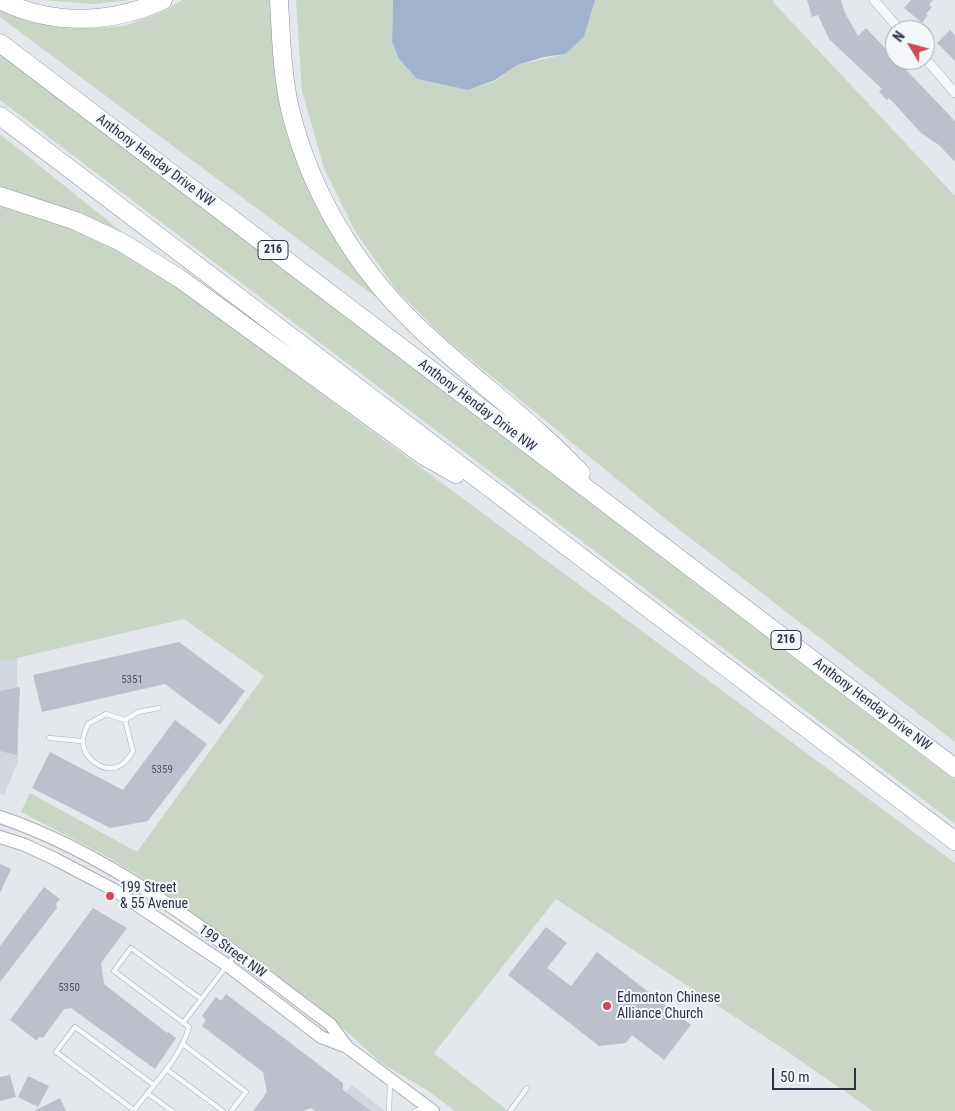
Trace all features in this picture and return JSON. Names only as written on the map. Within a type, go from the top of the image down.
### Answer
[{"type":"highway","points":[[0,0],[44,15],[79,20],[114,17],[145,9],[163,0]]},
{"type":"highway","points":[[279,0],[284,66],[290,109],[322,198],[359,260],[385,293],[418,327],[548,439],[617,511]]},
{"type":"highway","name":"Anthony Henday Drive NW","points":[[0,43],[955,768]]},
{"type":"highway","points":[[0,116],[955,841]]},
{"type":"highway","points":[[0,196],[76,221],[130,247],[179,278],[424,456],[511,504]]},
{"type":"main road","name":"199 Street NW","points":[[0,817],[49,835],[107,865],[154,895],[330,1024],[347,1047]]},
{"type":"main road","name":"199 Street NW","points":[[0,838],[40,852],[116,891],[227,965],[321,1036],[347,1047],[390,1079],[426,1110]]},
{"type":"street","points":[[874,0],[891,20]]},
{"type":"street","points":[[935,70],[955,93]]},
{"type":"lane","points":[[125,720],[133,751],[126,762],[115,768],[96,764],[85,752],[82,741],[88,724],[106,714],[125,720],[138,712],[159,708]]},
{"type":"lane","points":[[49,738],[82,741]]},
{"type":"lane","points":[[154,1085],[75,1027],[56,1052],[134,1110],[154,1085],[184,1045],[189,1027],[114,971],[131,948],[201,999]]},
{"type":"lane","points":[[182,1023],[236,954]]},
{"type":"lane","points":[[184,1045],[246,1092],[231,1111]]},
{"type":"lane","points":[[166,1068],[223,1111]]},
{"type":"lane","points":[[389,1111],[390,1079]]},
{"type":"lane","points":[[510,1111],[527,1088]]},
{"type":"lane","points":[[147,1093],[172,1111]]},
{"type":"shaded area","points":[[17,657],[18,762],[4,795],[0,793],[0,662]]},
{"type":"shaded area","points":[[352,1085],[385,1111],[331,1111]]},
{"type":"green space","points":[[44,0],[130,0],[92,4]]},
{"type":"green space","points":[[182,0],[274,0],[288,117],[393,310],[0,17],[0,7],[49,25],[89,28],[125,26],[166,10]]},
{"type":"green space","points":[[296,0],[393,0],[392,42],[399,59],[417,79],[468,90],[495,81],[517,65],[565,54],[584,37],[595,0],[774,0],[773,2],[955,196],[955,742],[663,517],[447,340],[397,291],[355,231],[324,168],[302,91]]},
{"type":"green space","points":[[0,54],[955,780],[955,824],[0,100]]},
{"type":"green space","points":[[0,134],[153,257],[0,188]]},
{"type":"green space","points":[[0,206],[67,227],[101,242],[161,275],[955,863],[955,1111],[873,1111],[791,1054],[556,899],[434,1053],[508,1111],[455,1111],[427,1090],[381,1063],[322,1009],[240,947],[137,875],[108,857],[21,812],[30,793],[137,852],[264,676],[184,619],[0,662]]},
{"type":"water","points":[[393,0],[595,0],[584,37],[565,54],[544,57],[517,65],[495,80],[468,90],[417,79],[399,59],[392,42]]},
{"type":"building","points":[[807,0],[841,0],[845,13],[858,36],[866,28],[885,48],[885,70],[906,70],[955,121],[955,162],[939,145],[921,133],[889,98],[887,100],[879,92],[882,89],[829,39],[818,15],[812,17]]},
{"type":"building","points":[[911,0],[933,0],[929,5],[932,7],[926,14],[928,15],[924,20],[918,20],[904,8]]},
{"type":"building","points":[[950,30],[955,35],[955,61],[937,43]]},
{"type":"building","points":[[179,642],[245,691],[220,725],[165,684],[42,712],[33,675]]},
{"type":"building","points":[[20,687],[17,755],[0,751],[0,691]]},
{"type":"building","points":[[175,720],[207,744],[148,821],[110,828],[32,788],[50,752],[123,790]]},
{"type":"building","points":[[0,864],[11,869],[0,893]]},
{"type":"building","points":[[44,887],[60,899],[56,904],[57,908],[0,982],[0,946]]},
{"type":"building","points":[[93,908],[127,928],[101,963],[104,984],[176,1038],[155,1069],[71,1008],[64,1009],[43,1038],[39,1037],[37,1041],[10,1020]]},
{"type":"building","name":"Edmonton Chinese Alliance Church","points":[[546,927],[567,943],[547,968],[571,986],[597,952],[691,1025],[664,1060],[632,1035],[626,1043],[599,1046],[508,975]]},
{"type":"building","points":[[226,994],[343,1083],[343,1090],[371,1111],[315,1111],[311,1108],[303,1111],[253,1111],[267,1092],[263,1072],[202,1026],[206,1020],[202,1016],[216,997],[221,1001]]},
{"type":"building","points":[[10,1075],[16,1097],[0,1101],[0,1077]]},
{"type":"building","points":[[28,1076],[49,1086],[38,1107],[18,1097]]},
{"type":"building","points":[[60,1098],[66,1111],[34,1111]]},
{"type":"place","name":"199 Street & 55 Avenue","points":[[110,896]]},
{"type":"place","name":"Edmonton Chinese Alliance Church","points":[[607,1006]]}]
